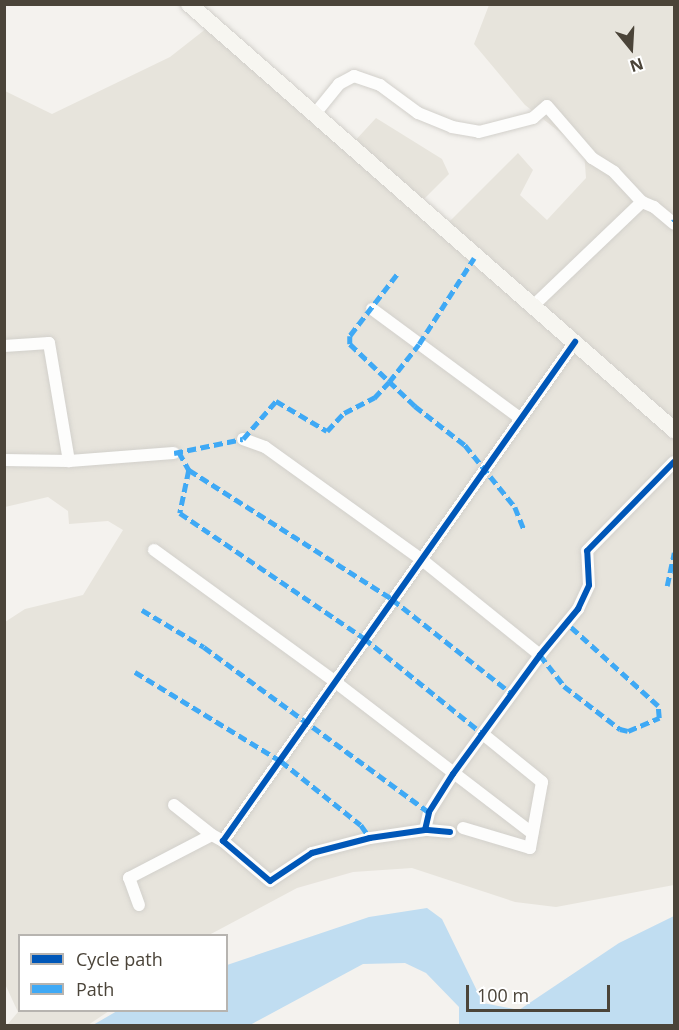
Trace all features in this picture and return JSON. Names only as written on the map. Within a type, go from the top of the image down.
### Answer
[{"type":"main road","points":[[189,4],[314,116],[675,430]]},
{"type":"street","points":[[314,116],[339,84],[354,76],[380,84],[418,113],[452,127],[479,132],[532,118],[547,105],[592,158],[614,172],[642,202],[654,207],[675,224]]},
{"type":"street","points":[[533,306],[642,202]]},
{"type":"street","points":[[372,309],[520,418]]},
{"type":"street","points":[[223,841],[575,342]]},
{"type":"street","points":[[4,346],[49,343],[69,461]]},
{"type":"street","points":[[243,439],[265,447],[421,559],[540,655]]},
{"type":"street","points":[[4,460],[69,461],[174,453]]},
{"type":"street","points":[[425,830],[429,812],[453,774],[540,655],[573,617],[589,585],[587,551],[675,462]]},
{"type":"street","points":[[154,550],[334,681],[532,833]]},
{"type":"street","points":[[174,806],[223,841],[270,881],[312,853],[425,830],[457,830],[530,848],[542,782],[483,734]]},
{"type":"street","points":[[139,905],[129,878],[212,835]]},
{"type":"shaded area","points":[[489,5],[674,5],[674,885],[556,907],[515,902],[412,868],[353,872],[297,888],[211,934],[18,934],[18,1012],[5,984],[5,622],[25,609],[83,595],[123,530],[108,521],[69,524],[68,511],[48,497],[5,507],[5,91],[52,114],[170,57],[207,28],[352,144],[376,118],[442,159],[449,174],[424,199],[446,225],[518,153],[533,170],[520,195],[547,220],[586,178],[584,151],[525,105],[474,44]]},
{"type":"shaded area","points":[[18,1012],[108,1012],[88,1025],[7,1025]]},
{"type":"water","points":[[427,908],[442,919],[483,1003],[519,1010],[619,943],[674,916],[674,1025],[459,1025],[459,1007],[426,973],[405,963],[363,964],[250,1025],[93,1025],[115,1012],[228,1012],[228,965],[369,917]]},
{"type":"marked path","points":[[174,453],[243,439],[276,401],[327,431],[344,413],[374,398],[389,382],[419,344],[474,258]]},
{"type":"marked path","points":[[397,275],[350,336],[350,344],[415,406],[465,445],[515,507],[524,529]]},
{"type":"marked path","points":[[179,452],[189,470],[392,599],[511,693]]},
{"type":"marked path","points":[[189,470],[180,513],[364,638],[483,734]]},
{"type":"marked path","points":[[667,586],[674,553]]},
{"type":"marked path","points":[[142,610],[204,647],[429,812]]},
{"type":"marked path","points":[[540,655],[564,686],[620,729],[628,731],[659,718],[658,706],[567,624]]},
{"type":"marked path","points":[[135,672],[281,761],[361,825],[370,838]]},
{"type":"cycle path","points":[[450,832],[425,830],[370,838],[312,853],[270,881],[223,841],[575,342]]},
{"type":"cycle path","points":[[425,830],[429,812],[453,774],[540,655],[578,609],[589,585],[587,551],[674,462]]}]
